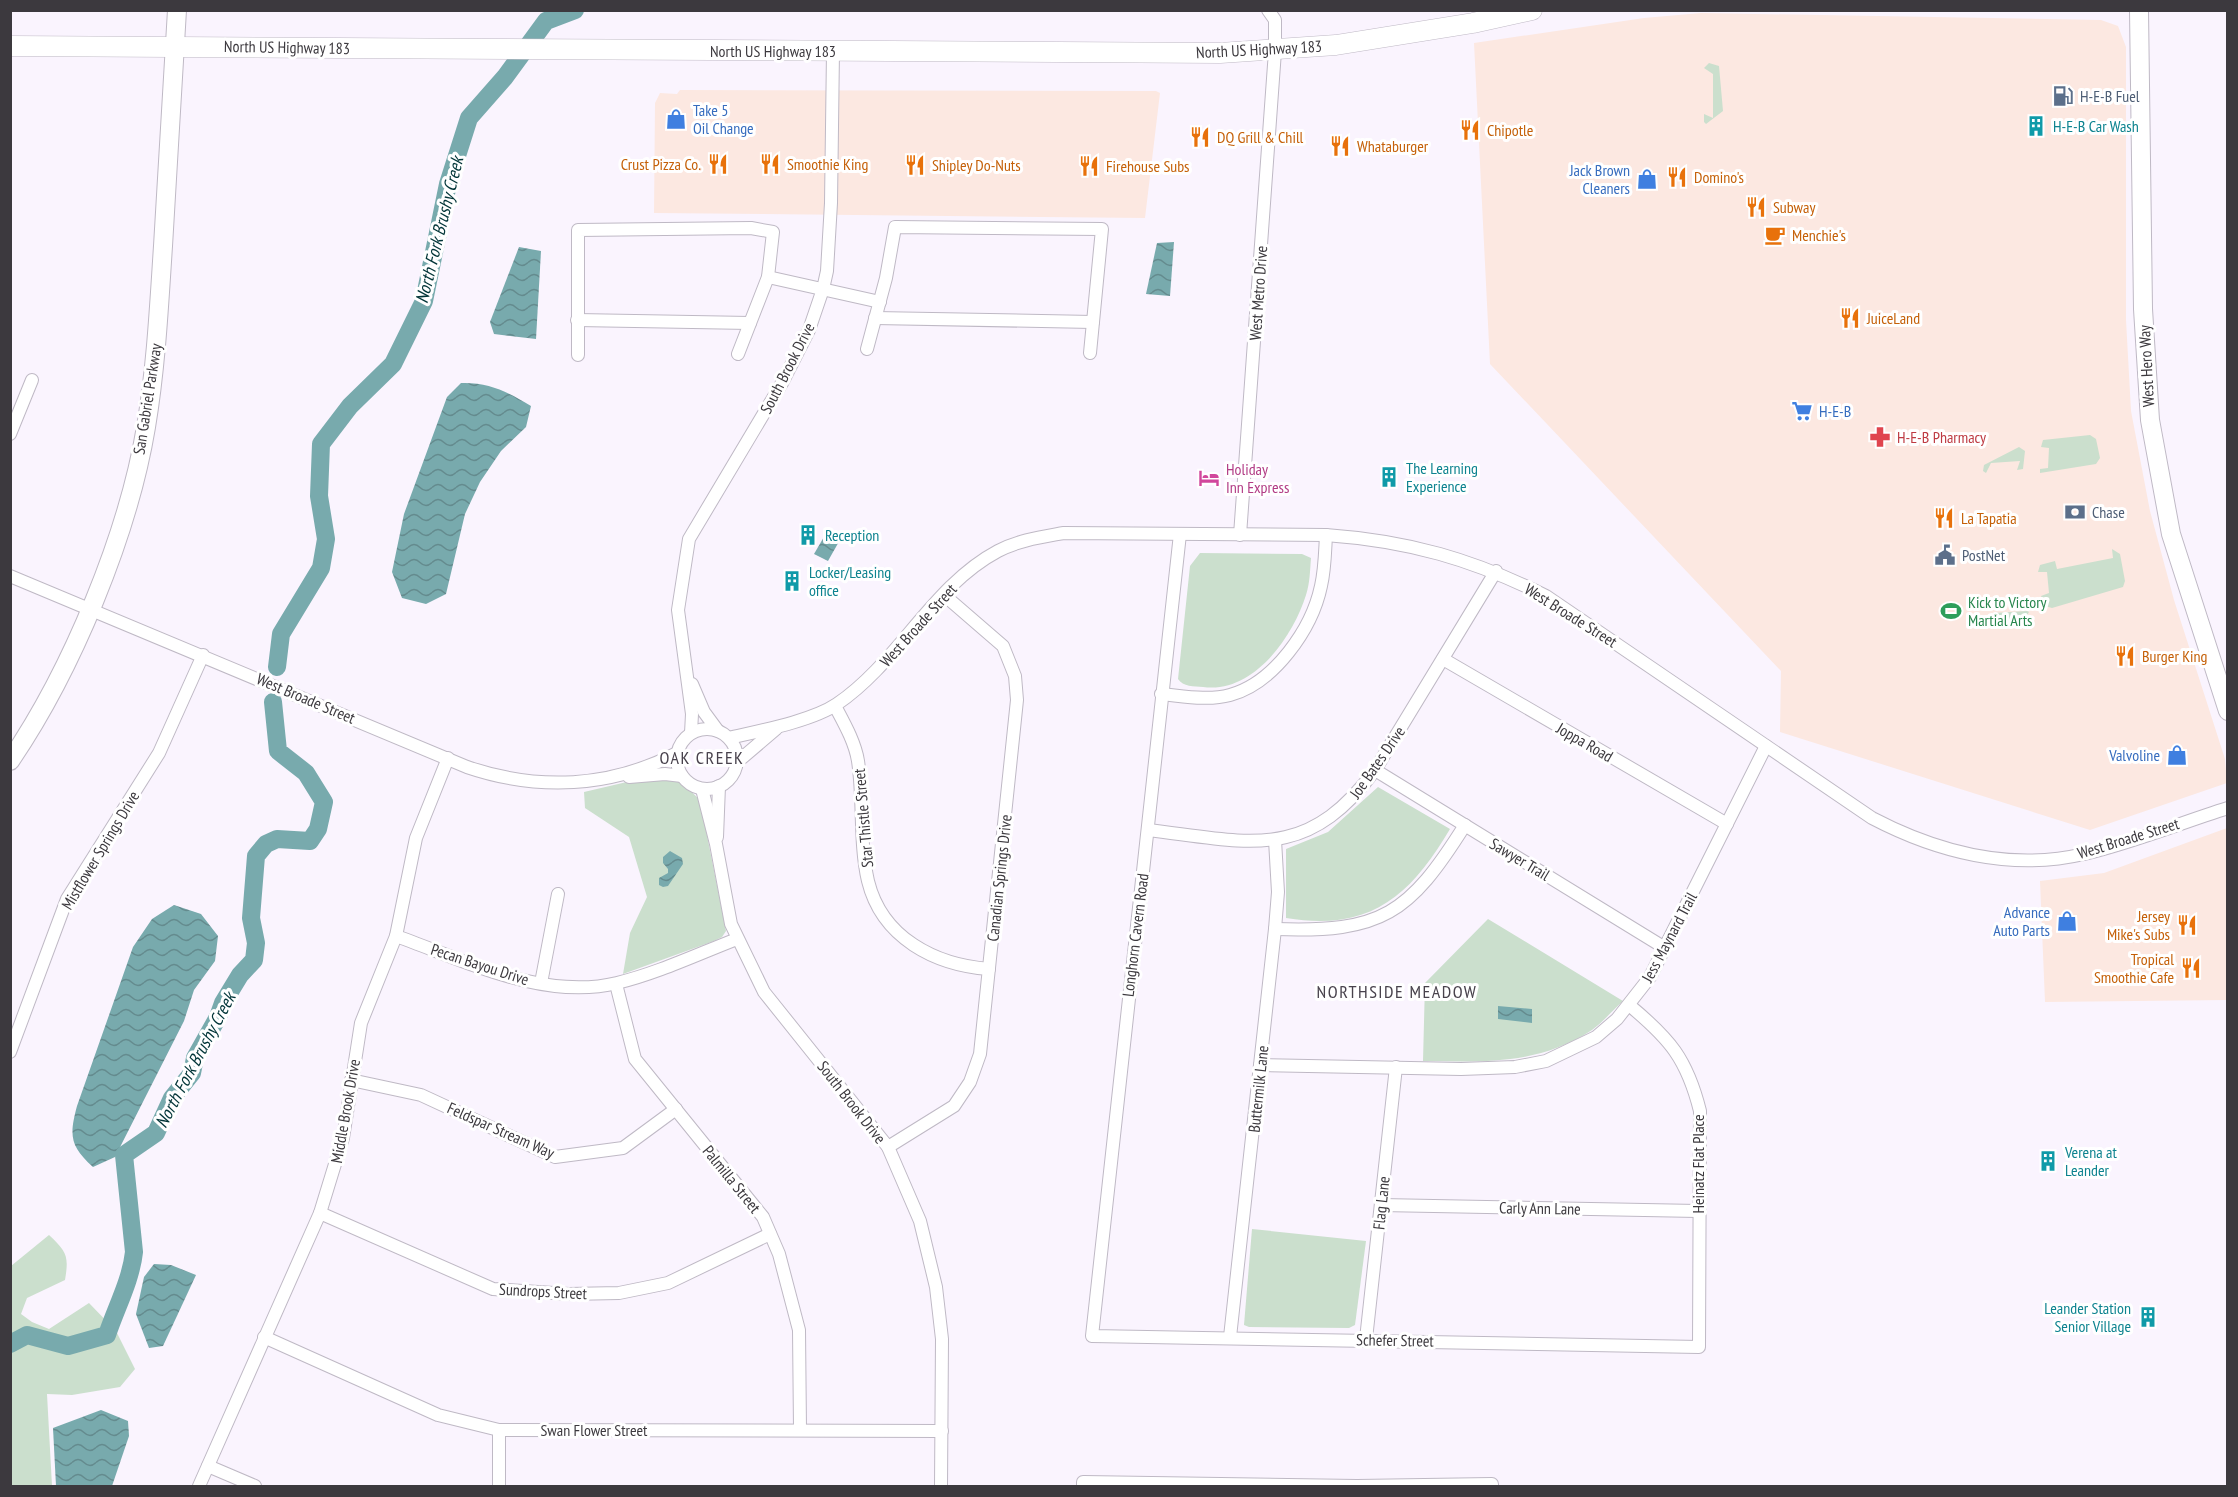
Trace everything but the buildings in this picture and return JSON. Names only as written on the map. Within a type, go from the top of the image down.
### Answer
[{"type":"main road","name":"North US Highway 183","points":[[10,46],[1200,53],[1275,51],[1402,35],[1532,10]]},
{"type":"street","name":"San Gabriel Parkway","points":[[10,761],[59,680],[113,552],[146,429],[155,365],[177,10]]},
{"type":"street","name":"West Hero Way","points":[[2139,10],[2143,309],[2150,420],[2171,534],[2228,711]]},
{"type":"street","name":"West Metro Drive","points":[[1240,535],[1275,51],[1275,14]]},
{"type":"street","name":"South Brook Drive","points":[[691,733],[692,714],[678,610],[689,539],[782,383],[809,330],[823,289],[827,271],[831,202],[833,51]]},
{"type":"street","points":[[867,350],[880,302],[895,227],[1102,229],[1090,353]]},
{"type":"street","points":[[578,356],[578,230],[751,228],[773,232],[768,277],[738,354]]},
{"type":"street","points":[[768,277],[880,302]]},
{"type":"street","points":[[875,318],[1093,322]]},
{"type":"street","points":[[577,320],[750,323]]},
{"type":"street","points":[[10,434],[32,380]]},
{"type":"street","name":"West Broade Street","points":[[729,738],[779,726],[835,706],[870,679],[951,586],[998,552],[1029,539],[1064,533],[1326,535],[1369,538],[1436,551],[1496,571],[1546,596],[1872,818],[1909,837],[1963,855],[2030,861],[2083,854],[2228,807]]},
{"type":"street","name":"Longhorn Cavern Road","points":[[1092,1336],[1180,534]]},
{"type":"street","points":[[1161,694],[1204,698],[1229,696],[1248,688],[1274,668],[1313,611],[1325,563],[1326,535]]},
{"type":"street","name":"Joe Bates Drive","points":[[1148,830],[1250,842],[1275,840],[1304,832],[1326,822],[1357,795],[1375,770],[1496,571]]},
{"type":"street","name":"West Broade Street","points":[[10,576],[90,607],[448,758],[501,777],[534,783],[572,783],[665,774],[682,776]]},
{"type":"street","name":"Canadian Springs Drive","points":[[888,1147],[954,1106],[970,1082],[980,1054],[1017,700],[1015,676],[1003,646],[944,595]]},
{"type":"street","name":"Mistflower Springs Drive","points":[[10,1052],[67,899],[159,753],[203,655]]},
{"type":"street","name":"Joppa Road","points":[[1443,659],[1727,824]]},
{"type":"street","name":"South Brook Drive","points":[[684,667],[704,712],[718,731]]},
{"type":"street","name":"Star Thistle Street","points":[[835,706],[858,759],[868,882],[885,918],[912,946],[929,955],[954,964],[989,969]]},
{"type":"street","name":"West Broade Street","points":[[736,763],[779,726]]},
{"type":"street","points":[[700,730],[718,731],[729,738],[736,754],[736,763],[728,780],[719,786],[702,789],[687,782],[682,776],[678,769],[677,753],[682,742],[691,733],[700,730]]},
{"type":"street","name":"Jess Maynard Trail","points":[[1260,1065],[1486,1069],[1546,1061],[1596,1037],[1629,1005],[1650,977],[1766,746]]},
{"type":"street","name":"West Broade Street","points":[[610,778],[677,753]]},
{"type":"street","name":"Middle Brook Drive","points":[[199,1486],[320,1213],[343,1138],[361,1023],[396,936],[416,838],[448,758]]},
{"type":"street","name":"Sawyer Trail","points":[[1375,770],[1665,948]]},
{"type":"street","name":"South Brook Drive","points":[[716,844],[719,786]]},
{"type":"street","name":"South Brook Drive","points":[[702,789],[716,844],[731,924],[737,939],[764,992],[888,1147],[920,1221],[936,1287],[942,1339],[941,1486]]},
{"type":"street","points":[[1275,930],[1343,928],[1369,922],[1388,913],[1429,879],[1465,825]]},
{"type":"street","name":"Buttermilk Lane","points":[[1230,1337],[1275,930],[1278,892],[1275,840]]},
{"type":"street","points":[[541,983],[558,894]]},
{"type":"street","name":"Pecan Bayou Drive","points":[[396,936],[519,979],[575,986],[616,984],[737,939]]},
{"type":"street","name":"Palmilla Street","points":[[616,984],[635,1059],[763,1217],[779,1254],[799,1330],[800,1429]]},
{"type":"street","name":"Heinatz Flat Place","points":[[1629,1005],[1654,1026],[1675,1050],[1691,1077],[1700,1111],[1699,1347]]},
{"type":"street","name":"Flag Lane","points":[[1366,1340],[1396,1067]]},
{"type":"street","name":"Feldspar Stream Way","points":[[351,1080],[421,1095],[555,1157],[623,1148],[676,1109]]},
{"type":"street","name":"Carly Ann Lane","points":[[1381,1205],[1698,1211]]},
{"type":"street","name":"Sundrops Street","points":[[320,1213],[493,1289],[568,1294],[619,1293],[668,1283],[770,1234]]},
{"type":"street","name":"Schefer Street","points":[[1092,1336],[1699,1347]]},
{"type":"street","name":"Swan Flower Street","points":[[264,1337],[438,1415],[500,1430],[942,1431]]},
{"type":"street","points":[[499,1486],[500,1430]]},
{"type":"street","points":[[208,1466],[255,1486]]},
{"type":"street","points":[[1083,1484],[1492,1485]]},
{"type":"shaded area","points":[[1701,13],[2101,20],[2118,26],[2126,47],[2126,320],[2131,411],[2150,511],[2174,600],[2225,759],[2227,783],[2090,830],[1780,732],[1781,671],[1490,364],[1474,43],[1644,18]]},
{"type":"shaded area","points":[[680,90],[1156,91],[1160,93],[1145,218],[654,213],[655,103],[660,93],[677,94]]},
{"type":"shaded area","points":[[2227,828],[2227,1000],[2045,1002],[2040,881],[2104,873]]},
{"type":"green space","points":[[1709,63],[1719,66],[1723,111],[1706,124],[1704,114],[1713,118],[1713,74],[1704,68]]},
{"type":"green space","points":[[2090,435],[2096,439],[2100,458],[2096,464],[2040,473],[2040,469],[2048,468],[2049,448],[2041,447],[2043,440]]},
{"type":"green space","points":[[2019,447],[2025,451],[2023,469],[2017,470],[2020,461],[1991,463],[1986,473],[1983,471],[1984,465]]},
{"type":"green space","points":[[2112,549],[2120,554],[2125,581],[2123,587],[2052,608],[2045,606],[2041,596],[2049,593],[2047,572],[2038,572],[2040,565],[2055,561],[2057,569],[2113,558]]},
{"type":"green space","points":[[1200,553],[1302,554],[1311,558],[1306,595],[1300,611],[1281,644],[1254,672],[1221,687],[1189,686],[1178,679],[1190,566]]},
{"type":"green space","points":[[2029,612],[2026,617],[1997,623],[1993,620],[1994,613]]},
{"type":"green space","points":[[678,779],[700,800],[726,931],[722,937],[714,941],[623,974],[630,933],[647,897],[629,837],[585,808],[584,792],[631,781]]},
{"type":"green space","points":[[1378,787],[1450,829],[1435,853],[1402,891],[1384,904],[1364,914],[1341,920],[1315,921],[1286,918],[1286,849],[1328,832]]},
{"type":"green space","points":[[1488,919],[1623,1001],[1592,1030],[1552,1050],[1489,1061],[1423,1061],[1425,983]]},
{"type":"green space","points":[[1252,1229],[1366,1241],[1355,1325],[1349,1328],[1249,1327],[1244,1325]]},
{"type":"green space","points":[[49,1235],[65,1255],[67,1265],[65,1280],[27,1298],[21,1314],[32,1322],[49,1329],[89,1303],[116,1331],[135,1369],[120,1387],[72,1395],[47,1394],[52,1486],[11,1486],[11,1266]]},
{"type":"water","points":[[1174,242],[1170,296],[1146,294],[1157,243]]},
{"type":"water","points":[[519,247],[541,251],[536,339],[494,334],[490,322]]},
{"type":"water","points":[[461,383],[481,384],[498,389],[531,406],[526,427],[501,451],[480,482],[465,514],[446,594],[426,604],[402,598],[392,572],[404,514],[447,397]]},
{"type":"water","points":[[828,530],[841,538],[828,561],[814,554]]},
{"type":"water","points":[[670,851],[682,858],[683,864],[668,886],[663,887],[659,885],[659,878],[668,873],[668,869],[663,863],[663,857]]},
{"type":"water","points":[[174,905],[201,914],[218,936],[215,961],[194,990],[184,1021],[115,1157],[93,1167],[85,1160],[73,1140],[72,1133],[77,1106],[133,947],[152,919]]},
{"type":"water","points":[[1498,1006],[1532,1009],[1532,1023],[1498,1019]]},
{"type":"water","points":[[154,1264],[171,1265],[196,1275],[163,1346],[149,1348],[136,1314],[144,1277]]},
{"type":"water","points":[[101,1410],[128,1421],[129,1436],[112,1486],[56,1486],[53,1428]]},
{"type":"waterway","name":"North Fork Brushy Creek","points":[[277,667],[281,634],[321,568],[326,539],[319,496],[321,444],[350,406],[393,364],[424,301],[448,184],[469,118],[505,77],[546,21],[575,10]]},
{"type":"waterway","name":"North Fork Brushy Creek","points":[[10,1344],[27,1335],[68,1346],[107,1335],[127,1283],[134,1252],[124,1155],[156,1133],[172,1098],[192,1073],[195,1058],[218,1017],[223,1003],[240,975],[254,960],[256,943],[251,918],[256,856],[266,844],[277,839],[310,841],[318,829],[324,802],[306,773],[278,751],[273,702]]},
{"type":"place","name":"H-E-B Fuel","points":[[2063,96]]},
{"type":"place","name":"Take 5 Oil Change","points":[[676,119]]},
{"type":"place","name":"H-E-B Car Wash","points":[[2036,126]]},
{"type":"place","name":"Chipotle","points":[[1470,130]]},
{"type":"place","name":"DQ Grill & Chill","points":[[1200,137]]},
{"type":"place","name":"Whataburger","points":[[1340,146]]},
{"type":"place","name":"Crust Pizza Co.","points":[[718,164]]},
{"type":"place","name":"Smoothie King","points":[[770,164]]},
{"type":"place","name":"Shipley Do-Nuts","points":[[915,165]]},
{"type":"place","name":"Firehouse Subs","points":[[1089,166]]},
{"type":"place","name":"Domino's","points":[[1677,177]]},
{"type":"place","name":"Jack Brown Cleaners","points":[[1647,179]]},
{"type":"place","name":"Subway","points":[[1756,207]]},
{"type":"place","name":"Menchie's","points":[[1775,235]]},
{"type":"place","name":"JuiceLand","points":[[1850,318]]},
{"type":"place","name":"H-E-B","points":[[1802,411]]},
{"type":"place","name":"H-E-B Pharmacy","points":[[1880,437]]},
{"type":"place","name":"The Learning Experience","points":[[1389,477]]},
{"type":"place","name":"Holiday Inn Express","points":[[1209,478]]},
{"type":"place","name":"Chase","points":[[2075,512]]},
{"type":"place","name":"La Tapatia","points":[[1944,518]]},
{"type":"place","name":"Reception","points":[[808,535]]},
{"type":"place","name":"PostNet","points":[[1945,555]]},
{"type":"place","name":"Locker/Leasing office","points":[[792,581]]},
{"type":"place","name":"Kick to Victory Martial Arts","points":[[1951,611]]},
{"type":"place","name":"Burger King","points":[[2125,656]]},
{"type":"place","name":"Valvoline","points":[[2177,755]]},
{"type":"place","name":"Advance Auto Parts","points":[[2067,921]]},
{"type":"place","name":"Jersey Mike's Subs","points":[[2187,925]]},
{"type":"place","name":"Tropical Smoothie Cafe","points":[[2191,968]]},
{"type":"place","name":"Verena at Leander","points":[[2048,1161]]},
{"type":"place","name":"Leander Station Senior Village","points":[[2148,1317]]},
{"type":"district","name":"OAK CREEK","points":[[702,757]]},
{"type":"district","name":"NORTHSIDE MEADOW","points":[[1397,991]]}]
